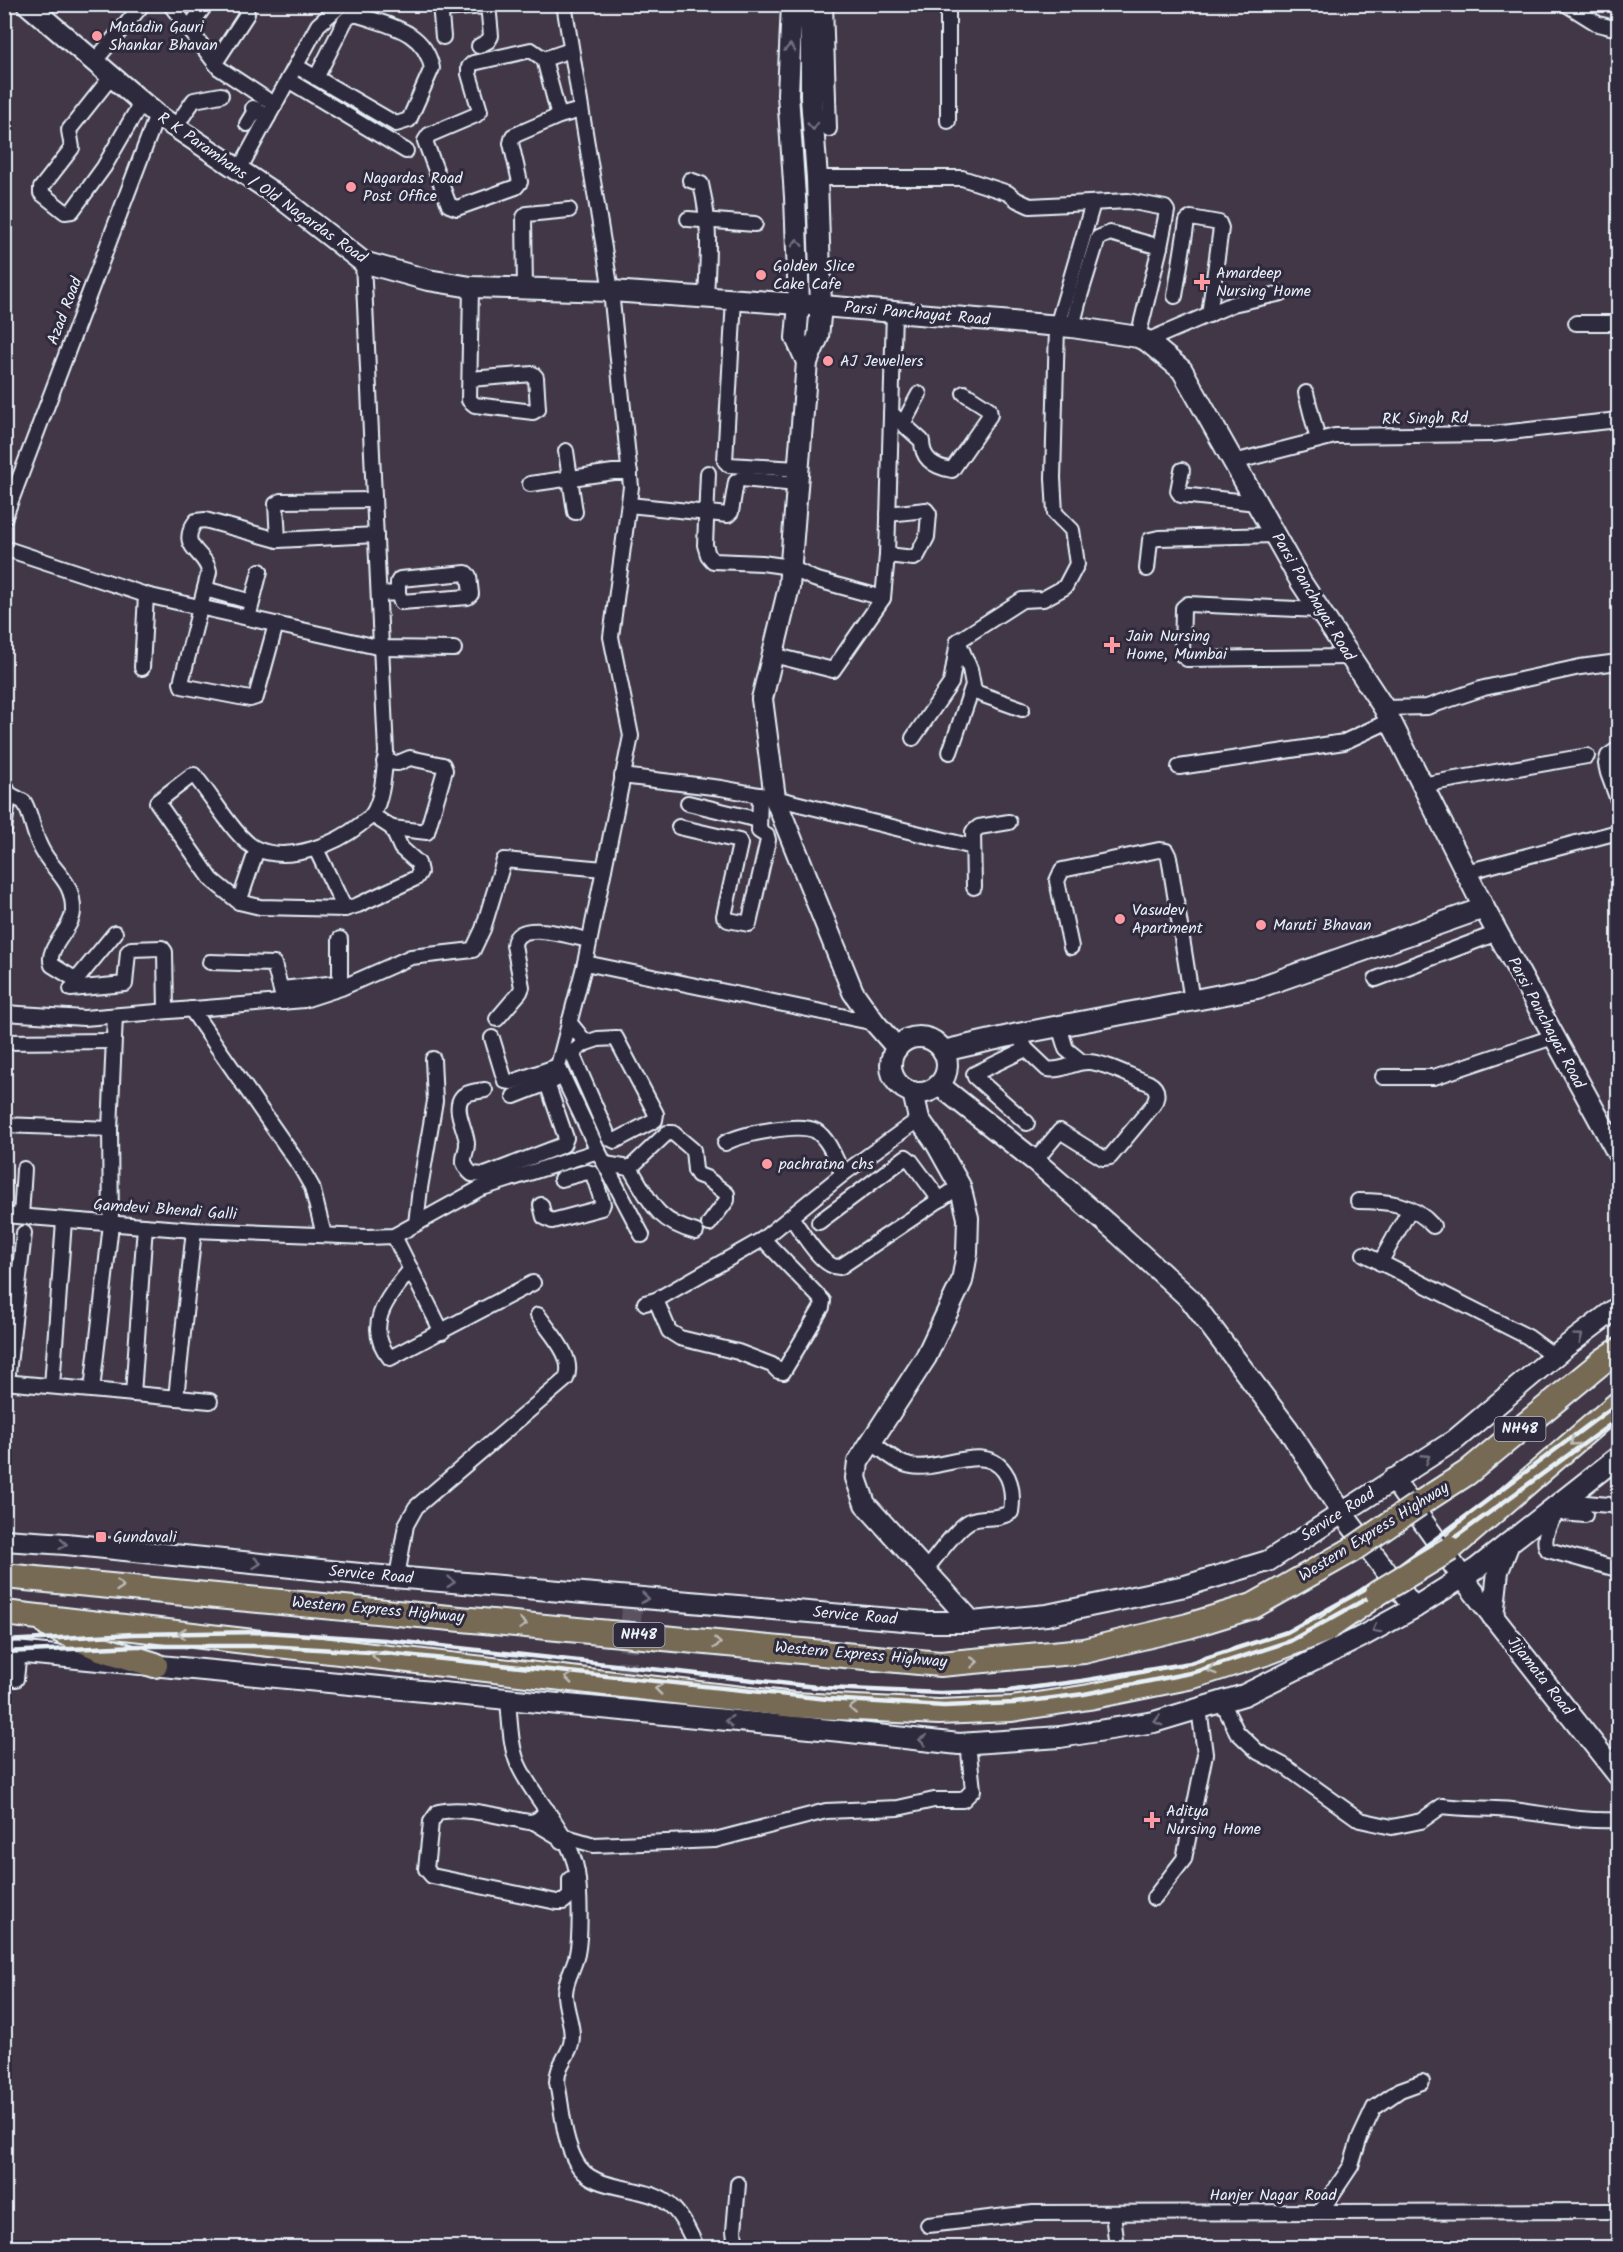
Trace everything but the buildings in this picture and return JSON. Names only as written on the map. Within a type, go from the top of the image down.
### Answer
[{"type":"highway","name":"Western Express Highway","points":[[10,1575],[940,1665],[1084,1651],[1188,1626],[1253,1606],[1350,1551],[1467,1473],[1618,1351]]},
{"type":"highway","name":"NH48","points":[[11,1615],[794,1705],[939,1712],[1012,1709],[1193,1676],[1268,1652],[1325,1630],[1378,1593],[1450,1549],[1618,1404]]},
{"type":"highway","points":[[11,1615],[100,1648],[155,1665]]},
{"type":"street","name":"R K Paramhans / Old Nagardas Road","points":[[27,4],[149,109],[281,198],[363,262],[428,280],[471,287],[611,291],[821,306]]},
{"type":"street","points":[[94,62],[143,4]]},
{"type":"street","points":[[170,4],[215,63],[271,111]]},
{"type":"street","points":[[189,28],[207,4]]},
{"type":"street","points":[[215,63],[247,14],[246,9],[240,4]]},
{"type":"street","points":[[564,4],[611,291],[630,470],[631,488],[611,637],[631,736],[585,963],[576,986],[569,1017],[560,1072],[640,1231],[661,1215]]},
{"type":"street","points":[[792,4],[788,94],[800,304],[796,338],[807,362]]},
{"type":"street","points":[[811,4],[819,34]]},
{"type":"street","points":[[825,4],[819,34],[820,98],[817,178],[821,306],[818,337],[807,362],[789,587],[762,699],[768,797],[853,992],[875,1023],[897,1048]]},
{"type":"street","points":[[948,4],[948,121]]},
{"type":"street","points":[[1566,4],[1598,24],[1618,29]]},
{"type":"street","points":[[443,37],[440,7],[488,5],[491,36],[488,41],[479,46]]},
{"type":"street","points":[[239,170],[318,25],[347,8]]},
{"type":"street","points":[[296,66],[396,124],[409,120],[432,68],[423,45],[407,32],[358,15],[347,8]]},
{"type":"street","points":[[316,78],[345,21],[347,8]]},
{"type":"street","points":[[559,116],[544,58],[531,50],[473,63],[469,67],[469,74],[480,111],[476,115],[429,135],[425,141],[449,205],[457,207],[516,187],[520,182],[511,143],[513,136],[559,116],[581,110]]},
{"type":"street","points":[[544,58],[571,50]]},
{"type":"street","points":[[111,77],[69,130],[72,148],[41,188],[41,193],[65,212],[72,211],[149,109]]},
{"type":"street","points":[[288,80],[406,151]]},
{"type":"street","points":[[175,127],[194,100],[212,98],[221,94]]},
{"type":"street","points":[[820,98],[829,129]]},
{"type":"street","points":[[247,124],[255,108],[271,111]]},
{"type":"street","name":"Azad Road","points":[[4,519],[149,109]]},
{"type":"street","points":[[817,178],[962,178],[1008,193],[1030,206],[1130,201],[1165,208],[1167,211],[1143,339]]},
{"type":"street","points":[[690,180],[701,184],[710,233],[706,297]]},
{"type":"street","points":[[913,738],[951,683],[958,641],[1022,600],[1043,598],[1065,587],[1077,564],[1072,530],[1055,513],[1053,478],[1065,327],[1093,203]]},
{"type":"street","points":[[525,289],[524,218],[527,214],[569,210]]},
{"type":"street","points":[[1175,296],[1187,221],[1191,218],[1219,223],[1221,228],[1209,315]]},
{"type":"street","points":[[688,219],[755,224]]},
{"type":"street","points":[[1065,327],[1080,296],[1098,238],[1110,233],[1160,247]]},
{"type":"street","points":[[363,262],[382,648],[384,762],[380,789],[372,815],[345,837],[316,849],[283,854],[257,849],[235,829],[194,775],[157,802],[212,880],[239,902],[260,907],[345,909],[419,875],[418,863],[401,848],[392,828]]},
{"type":"street","points":[[470,378],[533,374],[536,377],[538,409],[533,412],[475,405],[469,399],[471,287]]},
{"type":"street","points":[[1143,339],[1260,296],[1282,293]]},
{"type":"street","points":[[734,299],[725,461],[729,465],[797,477]]},
{"type":"street","name":"Parsi Panchayat Road","points":[[821,306],[1065,327],[1143,339],[1182,370],[1275,535],[1387,715],[1497,933],[1618,1154]]},
{"type":"street","points":[[773,655],[833,670],[883,598],[887,555],[894,312]]},
{"type":"street","points":[[1576,323],[1618,323]]},
{"type":"street","points":[[891,413],[922,441],[922,452],[925,458],[944,469],[952,470],[990,416],[989,409],[964,393]]},
{"type":"street","points":[[1306,393],[1318,440]]},
{"type":"street","points":[[903,424],[919,394]]},
{"type":"street","name":"RK Singh Rd","points":[[1234,462],[1335,436],[1492,435],[1618,420]]},
{"type":"street","points":[[566,452],[576,512]]},
{"type":"street","points":[[530,484],[613,472],[618,469],[630,470]]},
{"type":"street","points":[[1182,470],[1178,491],[1181,495],[1257,503]]},
{"type":"street","points":[[708,473],[705,545],[713,561],[762,563],[790,567],[814,579],[883,598]]},
{"type":"street","points":[[629,505],[728,515],[731,512],[736,482],[741,479],[797,477]]},
{"type":"street","points":[[278,540],[276,504],[281,501],[374,500]]},
{"type":"street","points":[[887,555],[914,558],[917,556],[927,537],[929,514],[926,510],[888,514]]},
{"type":"street","points":[[276,624],[256,697],[250,699],[184,688],[181,683],[209,572],[208,564],[191,547],[191,528],[196,521],[205,520],[278,540],[376,535]]},
{"type":"street","points":[[1147,569],[1150,540],[1275,535]]},
{"type":"street","points":[[4,548],[146,595],[200,608],[382,648],[454,649]]},
{"type":"street","points":[[248,618],[260,571]]},
{"type":"street","points":[[466,573],[469,576],[471,594],[468,597],[401,602],[398,593],[400,579],[466,573]]},
{"type":"street","points":[[205,589],[252,602]]},
{"type":"street","points":[[379,594],[398,593]]},
{"type":"street","points":[[142,668],[146,595]]},
{"type":"street","points":[[1320,610],[1188,603],[1183,608],[1182,655],[1188,659],[1349,657]]},
{"type":"street","points":[[950,752],[972,691],[973,678],[958,641]]},
{"type":"street","points":[[1179,767],[1344,742],[1387,715],[1427,707],[1484,688],[1580,667],[1618,662]]},
{"type":"street","points":[[972,691],[1022,709]]},
{"type":"street","points":[[1618,749],[1608,756],[1606,764],[1618,800]]},
{"type":"street","points":[[1421,785],[1587,756]]},
{"type":"street","points":[[372,815],[392,828],[427,832],[444,768],[441,764],[410,758],[398,762],[384,762]]},
{"type":"street","points":[[622,776],[721,788],[768,797],[973,847]]},
{"type":"street","points":[[4,830],[7,788]]},
{"type":"street","points":[[7,788],[24,802],[39,846],[70,887],[72,917],[50,955],[52,965],[73,978],[78,978],[115,933]]},
{"type":"street","points":[[679,827],[739,841],[724,916],[728,920],[747,924],[751,922],[768,840],[767,836],[759,831],[759,820],[768,797]]},
{"type":"street","points":[[688,803],[759,820]]},
{"type":"street","points":[[974,887],[973,832],[975,829],[1009,822]]},
{"type":"street","points":[[1466,872],[1618,832]]},
{"type":"street","points":[[239,902],[257,849]]},
{"type":"street","points":[[316,849],[345,909]]},
{"type":"street","points":[[1071,947],[1058,885],[1059,873],[1062,870],[1149,852],[1166,851],[1169,857],[1192,1001]]},
{"type":"street","points":[[4,1013],[84,1018],[191,1009],[283,995],[304,1000],[411,957],[473,950],[483,929],[504,860],[604,869]]},
{"type":"street","points":[[1009,1141],[1025,1122],[974,1074],[1022,1041],[1059,1026],[1257,988],[1484,908]]},
{"type":"street","points":[[497,1019],[522,987],[514,945],[514,939],[518,935],[533,930],[589,940]]},
{"type":"street","points":[[1376,979],[1497,933]]},
{"type":"street","points":[[339,939],[341,986]]},
{"type":"street","points":[[70,989],[125,984],[128,952],[131,949],[162,948],[165,952],[166,1011]]},
{"type":"street","points":[[210,962],[274,964],[283,995]]},
{"type":"street","points":[[585,963],[875,1023]]},
{"type":"street","points":[[191,1009],[300,1166],[312,1187],[324,1235]]},
{"type":"street","points":[[38,1015],[40,1044]]},
{"type":"street","points":[[92,1390],[111,1224],[110,1129],[115,1016]]},
{"type":"street","points":[[558,1042],[569,1017]]},
{"type":"street","points":[[569,1017],[586,1043]]},
{"type":"street","points":[[84,1018],[85,1044]]},
{"type":"street","points":[[1059,1026],[1066,1049],[1082,1062]]},
{"type":"street","points":[[922,1037],[930,1039],[944,1051],[947,1069],[939,1085],[922,1093],[913,1092],[897,1082],[893,1074],[893,1056],[897,1048],[904,1041],[922,1037]]},
{"type":"street","points":[[1383,1077],[1434,1077],[1553,1037]]},
{"type":"street","points":[[492,1038],[505,1081],[512,1082],[560,1072]]},
{"type":"street","points":[[616,1038],[656,1114],[655,1120],[615,1141],[609,1137],[574,1058],[574,1051],[586,1043],[598,1039],[616,1038]]},
{"type":"street","points":[[4,1042],[85,1044],[113,1041]]},
{"type":"street","points":[[944,1051],[1022,1041]]},
{"type":"street","points":[[1022,1041],[1049,1070],[1082,1062],[1095,1063],[1152,1085],[1157,1094],[1154,1104],[1110,1157],[1103,1158],[1060,1131],[1035,1161]]},
{"type":"street","points":[[416,1224],[435,1101],[434,1059]]},
{"type":"street","points":[[514,1096],[547,1083],[560,1072]]},
{"type":"street","points":[[485,1090],[465,1094],[462,1097],[459,1113],[467,1144],[463,1159],[466,1168],[472,1174],[485,1175],[563,1145],[566,1138],[547,1083]]},
{"type":"street","points":[[939,1085],[1035,1161],[1190,1299],[1288,1429],[1342,1513],[1414,1608]]},
{"type":"street","points":[[913,1092],[919,1119],[936,1143],[960,1186],[968,1218],[967,1252],[962,1281],[926,1358],[858,1462],[856,1478],[865,1504],[972,1622]]},
{"type":"street","points":[[763,1239],[823,1301],[822,1307],[783,1372],[778,1371],[772,1365],[738,1352],[681,1338],[669,1331],[651,1302],[763,1239],[843,1174],[919,1119]]},
{"type":"street","points":[[4,1125],[110,1129]]},
{"type":"street","points":[[724,1143],[749,1133],[801,1128],[815,1131],[827,1143],[843,1174]]},
{"type":"street","points":[[630,1168],[667,1133],[673,1133],[693,1150],[695,1170],[698,1176],[706,1178],[727,1194],[727,1200],[709,1224]]},
{"type":"street","points":[[442,1332],[394,1236],[478,1189],[598,1151]]},
{"type":"street","points":[[819,1222],[906,1157],[910,1158],[940,1200]]},
{"type":"street","points":[[541,1205],[547,1220],[558,1221],[601,1208],[603,1204],[593,1174],[561,1179],[562,1162]]},
{"type":"street","points":[[605,1164],[630,1168],[661,1215],[671,1224],[696,1232]]},
{"type":"street","points":[[21,1216],[24,1169]]},
{"type":"street","points":[[791,1217],[825,1263],[840,1268],[960,1186]]},
{"type":"street","points":[[601,1197],[619,1189]]},
{"type":"street","points":[[1358,1201],[1390,1202],[1410,1209],[1433,1226]]},
{"type":"street","points":[[1380,1263],[1410,1209]]},
{"type":"street","name":"Gamdevi Bhendi Galli","points":[[4,1215],[194,1230],[367,1237],[394,1236]]},
{"type":"street","points":[[52,1386],[64,1221]]},
{"type":"street","points":[[133,1394],[145,1226]]},
{"type":"street","points":[[176,1398],[194,1230]]},
{"type":"street","points":[[24,1233],[6,1382],[210,1401]]},
{"type":"street","points":[[1364,1254],[1528,1337],[1554,1356]]},
{"type":"street","points":[[411,1269],[386,1299],[377,1330],[388,1357],[392,1358],[533,1283]]},
{"type":"street","name":"Service Road","points":[[4,1540],[66,1544],[397,1577],[927,1622],[972,1622],[1047,1616],[1185,1586],[1268,1561],[1455,1440],[1554,1356],[1618,1307]]},
{"type":"street","points":[[397,1577],[406,1525],[416,1507],[566,1379],[569,1362],[538,1315]]},
{"type":"street","points":[[871,1442],[901,1462],[913,1466],[984,1458],[997,1462],[1010,1480],[1011,1512],[1004,1517],[972,1520],[925,1570]]},
{"type":"street","points":[[16,1679],[12,1652],[968,1743],[1060,1737],[1154,1722],[1244,1695],[1361,1637],[1414,1608],[1518,1542],[1618,1457]]},
{"type":"street","name":"Jijamata Road","points":[[1393,1479],[1462,1577],[1618,1775]]},
{"type":"street","points":[[1556,1509],[1610,1505]]},
{"type":"street","points":[[1556,1509],[1585,1515]]},
{"type":"street","points":[[1556,1509],[1545,1542],[1548,1550],[1617,1569]]},
{"type":"street","points":[[1493,1617],[1498,1571],[1518,1542]]},
{"type":"street","points":[[508,1700],[518,1763],[563,1836],[573,1856],[577,1874],[579,1943],[565,1996],[572,2037],[571,2046],[560,2064],[557,2082],[570,2150],[577,2164],[587,2176],[656,2197],[672,2207],[697,2247]]},
{"type":"street","points":[[1222,1702],[1237,1732],[1258,1752],[1360,1820],[1392,1827],[1420,1821],[1442,1806],[1473,1810],[1511,1810],[1584,1820],[1618,1820]]},
{"type":"street","points":[[1154,1898],[1184,1859],[1205,1754],[1199,1708]]},
{"type":"street","points":[[563,1836],[594,1845],[715,1840],[826,1811],[898,1808],[934,1800],[963,1800],[973,1790],[968,1743]]},
{"type":"street","points":[[534,1822],[547,1810]]},
{"type":"street","points":[[461,1811],[534,1822],[559,1837],[569,1858],[570,1896],[563,1902],[432,1876],[426,1869],[431,1822],[438,1812],[461,1811]]},
{"type":"street","points":[[1321,2211],[1351,2166],[1359,2140],[1374,2108],[1400,2090],[1422,2082]]},
{"type":"street","points":[[736,2247],[734,2231],[738,2184]]},
{"type":"street","name":"Hanjer Nagar Road","points":[[928,2225],[1033,2213],[1618,2211]]},
{"type":"street","points":[[1113,2213],[1117,2247]]},
{"type":"tunnel","points":[[623,1711],[633,1597]]},
{"type":"railway","points":[[4,1641],[134,1634],[265,1632],[385,1640],[826,1688],[940,1693],[1008,1691],[1081,1681],[1190,1663],[1287,1632],[1379,1581],[1618,1403]]},
{"type":"railway","points":[[4,1652],[137,1646],[266,1646],[386,1653],[828,1699],[944,1706],[1014,1703],[1084,1694],[1195,1672],[1290,1641],[1384,1589],[1618,1419]]},
{"type":"place","name":"Matadin Gauri Shankar Bhavan","points":[[97,36]]},
{"type":"place","name":"Nagardas Road Post Office","points":[[351,187]]},
{"type":"place","name":"Golden Slice Cake Cafe","points":[[761,275]]},
{"type":"place","name":"Amardeep Nursing Home","points":[[1202,282]]},
{"type":"place","name":"AJ Jewellers","points":[[828,361]]},
{"type":"place","name":"Jain Nursing Home, Mumbai","points":[[1112,645]]},
{"type":"place","name":"Vasudev Apartment","points":[[1120,919]]},
{"type":"place","name":"Maruti Bhavan","points":[[1261,925]]},
{"type":"place","name":"pachratna chs","points":[[767,1164]]},
{"type":"place","name":"Gundavali","points":[[101,1537]]},
{"type":"place","name":"Aditya Nursing Home","points":[[1152,1820]]}]
